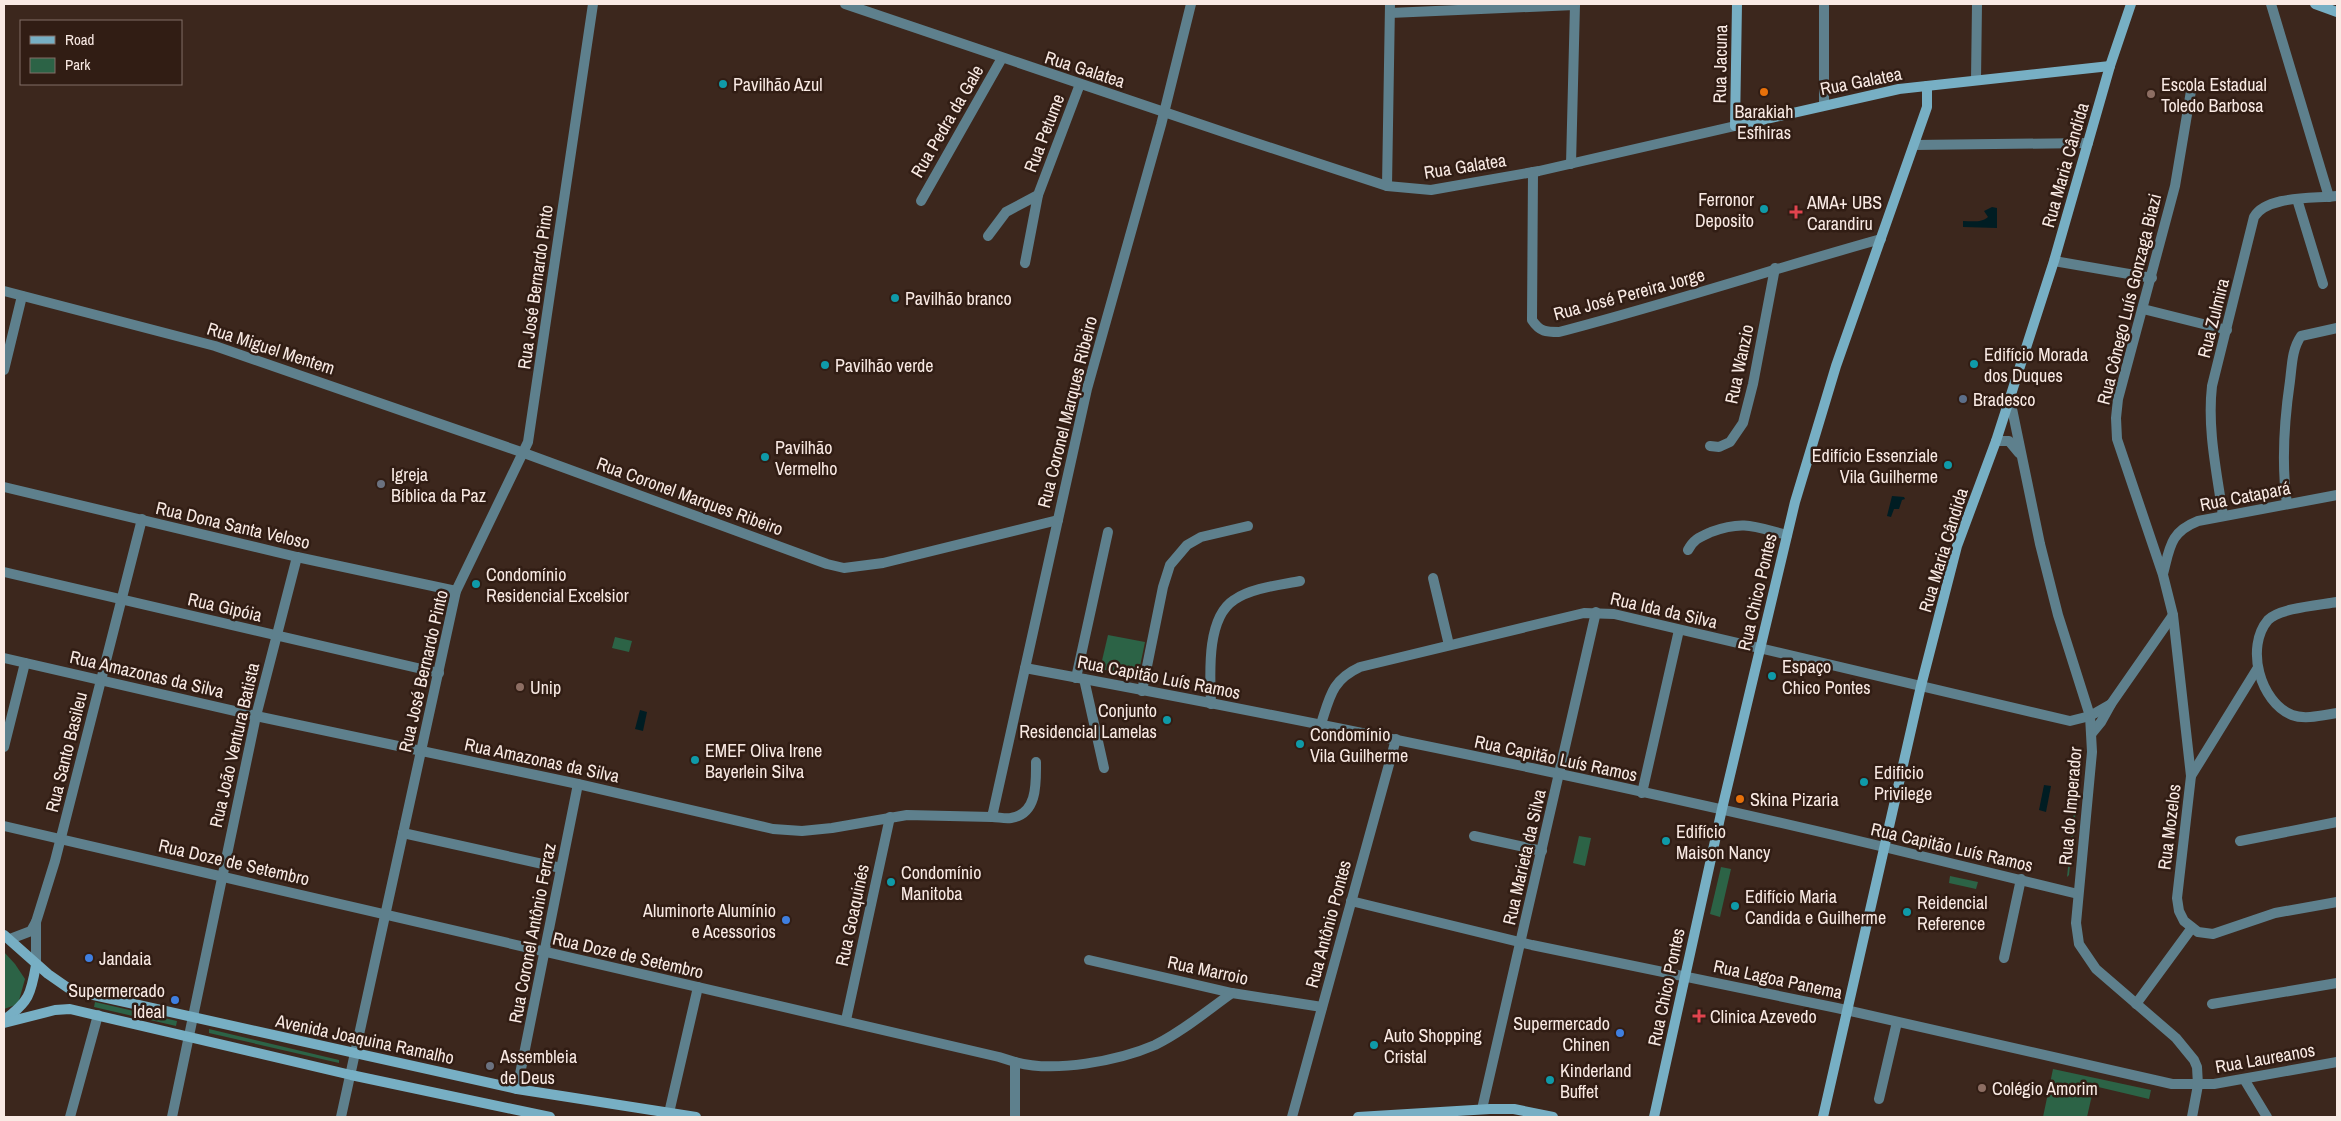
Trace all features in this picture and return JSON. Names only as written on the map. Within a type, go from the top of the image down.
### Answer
[{"type":"main road","name":"Rua Jacuna","points":[[1735,126],[1738,4]]},
{"type":"main road","name":"Rua Maria Cândida","points":[[1823,1117],[1920,686],[1957,546],[2010,399],[2054,261],[2110,66],[2131,4]]},
{"type":"main road","points":[[2315,4],[2337,12]]},
{"type":"main road","name":"Rua Galatea","points":[[1735,126],[1824,105],[1927,86],[2110,66]]},
{"type":"main road","name":"Rua Chico Pontes","points":[[1654,1117],[1722,809],[1787,535],[1836,366],[1927,107],[1927,86]]},
{"type":"main road","name":"Avenida Joaquina Ramalho","points":[[7,937],[36,965],[58,983],[71,990],[517,1089],[696,1117]]},
{"type":"main road","points":[[4,1021],[26,1001],[31,992],[36,965]]},
{"type":"main road","name":"Avenida Joaquina Ramalho","points":[[4,1021],[55,1010],[70,1009],[351,1075],[550,1117]]},
{"type":"main road","points":[[1358,1117],[1482,1109],[1514,1109],[1553,1117]]},
{"type":"street","name":"Rua José Bernardo Pinto","points":[[342,1117],[456,591],[528,442],[593,4]]},
{"type":"street","name":"Rua Galatea","points":[[845,4],[1387,186],[1430,190],[1533,172],[1735,126]]},
{"type":"street","name":"Rua Coronel Marques Ribeiro","points":[[524,453],[826,564],[844,568],[883,563],[1058,520],[1087,389],[1164,112],[1191,4]]},
{"type":"street","points":[[1387,186],[1390,8],[1575,4],[1571,164]]},
{"type":"street","points":[[1824,4],[1824,105]]},
{"type":"street","points":[[1976,80],[1977,4]]},
{"type":"street","points":[[2271,4],[2333,197]]},
{"type":"street","name":"Rua Pedra da Gale","points":[[921,201],[1002,58]]},
{"type":"street","name":"Rua Petume","points":[[1025,263],[1038,194],[1080,84]]},
{"type":"street","name":"Rua Cônego Luís Gonzaga Biazi","points":[[2163,575],[2117,439],[2116,418],[2118,399],[2152,278],[2175,186],[2192,85]]},
{"type":"street","points":[[1914,145],[2088,143]]},
{"type":"street","name":"Rua José Pereira Jorge","points":[[1533,172],[1532,320],[1537,328],[1546,332],[1559,332],[1638,312],[1775,268],[1881,239]]},
{"type":"street","name":"Rua Petume","points":[[988,236],[1006,212],[1038,194]]},
{"type":"street","name":"Rua Zulmira","points":[[2223,516],[2211,427],[2210,405],[2212,386],[2254,217],[2259,208],[2269,204],[2297,199],[2333,197]]},
{"type":"street","points":[[2297,199],[2323,284]]},
{"type":"street","points":[[2054,261],[2152,278]]},
{"type":"street","name":"Rua Wanzio","points":[[1710,446],[1719,448],[1730,442],[1743,423],[1753,384],[1775,268]]},
{"type":"street","name":"Rua Miguel Mentem","points":[[4,292],[208,343],[524,453]]},
{"type":"street","points":[[4,370],[22,296]]},
{"type":"street","points":[[2143,309],[2227,330]]},
{"type":"street","points":[[2288,504],[2284,481],[2284,422],[2294,351],[2301,336],[2337,328]]},
{"type":"street","name":"Rua do Imperador","points":[[2010,399],[2021,457],[2056,606],[2090,716],[2092,733],[2087,807],[2076,923],[2079,944],[2096,968],[2187,1049],[2198,1068],[2198,1085],[2192,1117]]},
{"type":"street","points":[[1996,441],[2011,442],[2021,457]]},
{"type":"street","name":"Rua Dona Santa Veloso","points":[[4,487],[297,557],[456,591]]},
{"type":"street","name":"Rua Catapará","points":[[2163,575],[2171,543],[2179,531],[2198,521],[2337,495]]},
{"type":"street","name":"Rua Santo Basileu","points":[[36,965],[36,922],[61,840],[142,519]]},
{"type":"street","points":[[992,817],[1058,520]]},
{"type":"street","points":[[1688,550],[1696,538],[1730,525],[1745,524],[1787,535]]},
{"type":"street","points":[[1142,691],[1163,588],[1170,565],[1187,545],[1201,537],[1248,526]]},
{"type":"street","points":[[1104,768],[1080,679],[1108,532]]},
{"type":"street","name":"Rua João Ventura Batista","points":[[172,1117],[221,875],[256,716],[297,557]]},
{"type":"street","name":"Rua Gipóia","points":[[4,572],[438,673]]},
{"type":"street","name":"Rua Mozelos","points":[[2163,575],[2173,615],[2191,776],[2178,898],[2179,911],[2184,921],[2192,929]]},
{"type":"street","points":[[1433,578],[1449,645]]},
{"type":"street","points":[[1211,704],[1210,661],[1219,619],[1226,607],[1243,595],[1300,581]]},
{"type":"street","points":[[2337,602],[2278,614],[2268,620],[2262,631],[2258,648],[2257,669],[2268,693],[2281,710],[2294,716],[2309,717],[2337,713]]},
{"type":"street","name":"Rua Ida da Silva","points":[[1321,724],[1332,690],[1347,673],[1360,667],[1576,614],[1596,612],[1614,614],[2070,721],[2090,716]]},
{"type":"street","name":"Rua Marieta da Silva","points":[[1482,1109],[1596,612]]},
{"type":"street","points":[[2092,733],[2102,722],[2111,704],[2173,615]]},
{"type":"street","points":[[1642,793],[1679,630]]},
{"type":"street","name":"Rua Amazonas da Silva","points":[[4,658],[256,716],[578,784],[773,829],[802,831],[832,828],[890,817],[923,814],[1011,818],[1022,814],[1030,806],[1036,793],[1036,762]]},
{"type":"street","points":[[4,747],[25,662]]},
{"type":"street","name":"Rua Capitão Luís Ramos","points":[[1025,668],[1396,739],[1559,776],[1722,809],[2078,894]]},
{"type":"street","points":[[2191,776],[2257,669]]},
{"type":"street","points":[[2090,716],[2111,704]]},
{"type":"street","name":"Rua Antônio Pontes","points":[[1292,1117],[1396,739]]},
{"type":"street","name":"Rua Coronel Antônio Ferraz","points":[[517,1089],[578,784]]},
{"type":"street","name":"Rua Goaquinés","points":[[846,1020],[890,817]]},
{"type":"street","points":[[2240,840],[2337,822]]},
{"type":"street","name":"Rua Doze de Setembro","points":[[4,826],[846,1020],[1026,1065],[1061,1067],[1133,1052],[1166,1038],[1232,994]]},
{"type":"street","points":[[403,833],[561,868]]},
{"type":"street","points":[[1474,836],[1542,851]]},
{"type":"street","points":[[2004,958],[2021,880]]},
{"type":"street","name":"Rua Lagoa Panema","points":[[1351,901],[1521,942],[1847,1010],[2172,1084],[2198,1085]]},
{"type":"street","points":[[2136,1004],[2192,929],[2204,934],[2213,934],[2275,913],[2337,902]]},
{"type":"street","points":[[7,937],[31,931],[36,922]]},
{"type":"street","name":"Rua Marroio","points":[[1089,960],[1232,994],[1322,1007]]},
{"type":"street","points":[[2212,1004],[2337,983]]},
{"type":"street","points":[[669,1113],[698,987]]},
{"type":"street","points":[[70,1117],[98,1015]]},
{"type":"street","points":[[1879,1098],[1897,1022]]},
{"type":"street","points":[[1015,1062],[1015,1117]]},
{"type":"street","name":"Rua Laureanos","points":[[2198,1085],[2244,1079],[2337,1062]]},
{"type":"street","points":[[2244,1079],[2268,1117]]},
{"type":"green space","points":[[1108,635],[1145,642],[1138,676],[1100,669]]},
{"type":"green space","points":[[615,637],[632,641],[629,652],[612,648]]},
{"type":"green space","points":[[2076,790],[2078,790],[2069,875],[2067,877]]},
{"type":"green space","points":[[1579,836],[1591,838],[1585,866],[1573,863]]},
{"type":"green space","points":[[1721,867],[1731,869],[1720,917],[1710,914]]},
{"type":"green space","points":[[1950,876],[1978,882],[1976,889],[1949,883]]},
{"type":"green space","points":[[4,952],[25,979],[18,1004],[4,1009]]},
{"type":"green space","points":[[95,1002],[177,1021],[176,1026],[94,1007]]},
{"type":"green space","points":[[209,1029],[339,1060],[339,1063],[209,1033]]},
{"type":"green space","points":[[2053,1069],[2151,1090],[2149,1099],[2094,1086],[2087,1117],[2043,1117]]},
{"type":"water","points":[[1992,207],[1997,208],[1997,228],[1963,227],[1963,221],[1976,221],[1988,217],[1984,211]]},
{"type":"water","points":[[1892,496],[1904,497],[1905,499],[1902,500],[1899,509],[1894,509],[1891,517],[1887,516]]},
{"type":"water","points":[[640,710],[647,712],[643,731],[635,729]]},
{"type":"water","points":[[2044,785],[2051,786],[2046,812],[2039,810]]},
{"type":"place","name":"Pavilhão Azul","points":[[723,84]]},
{"type":"place","name":"Barakiah Esfhiras","points":[[1764,92]]},
{"type":"place","name":"Escola Estadual Toledo Barbosa","points":[[2151,94]]},
{"type":"place","name":"Ferronor Deposito","points":[[1764,209]]},
{"type":"place","name":"AMA+ UBS Carandiru","points":[[1796,212]]},
{"type":"place","name":"Pavilhão branco","points":[[895,298]]},
{"type":"place","name":"Edifício Morada dos Duques","points":[[1974,364]]},
{"type":"place","name":"Pavilhão verde","points":[[825,365]]},
{"type":"place","name":"Bradesco","points":[[1963,399]]},
{"type":"place","name":"Pavilhão Vermelho","points":[[765,457]]},
{"type":"place","name":"Edifício Essenziale Vila Guilherme","points":[[1948,465]]},
{"type":"place","name":"Igreja Bíblica da Paz","points":[[381,484]]},
{"type":"place","name":"Condomínio Residencial Excelsior","points":[[476,584]]},
{"type":"place","name":"Espaço Chico Pontes","points":[[1772,676]]},
{"type":"place","name":"Unip","points":[[520,687]]},
{"type":"place","name":"Conjunto Residencial Lamelas","points":[[1167,720]]},
{"type":"place","name":"Condomínio Vila Guilherme","points":[[1300,744]]},
{"type":"place","name":"EMEF Oliva Irene Bayerlein Silva","points":[[695,760]]},
{"type":"place","name":"Edificio Privilege","points":[[1864,782]]},
{"type":"place","name":"Skina Pizaria","points":[[1740,799]]},
{"type":"place","name":"Edifício Maison Nancy","points":[[1666,841]]},
{"type":"place","name":"Condomínio Manitoba","points":[[891,882]]},
{"type":"place","name":"Edifício Maria Candida e Guilherme","points":[[1735,906]]},
{"type":"place","name":"Reidencial Reference","points":[[1907,912]]},
{"type":"place","name":"Aluminorte Alumínio e Acessorios","points":[[786,920]]},
{"type":"place","name":"Jandaia","points":[[89,958]]},
{"type":"place","name":"Supermercado Ideal","points":[[175,1000]]},
{"type":"place","name":"Clinica Azevedo","points":[[1699,1016]]},
{"type":"place","name":"Supermercado Chinen","points":[[1620,1033]]},
{"type":"place","name":"Auto Shopping Cristal","points":[[1374,1045]]},
{"type":"place","name":"Assembleia de Deus","points":[[490,1066]]},
{"type":"place","name":"Kinderland Buffet","points":[[1550,1080]]},
{"type":"place","name":"Colégio Amorim","points":[[1982,1088]]}]
